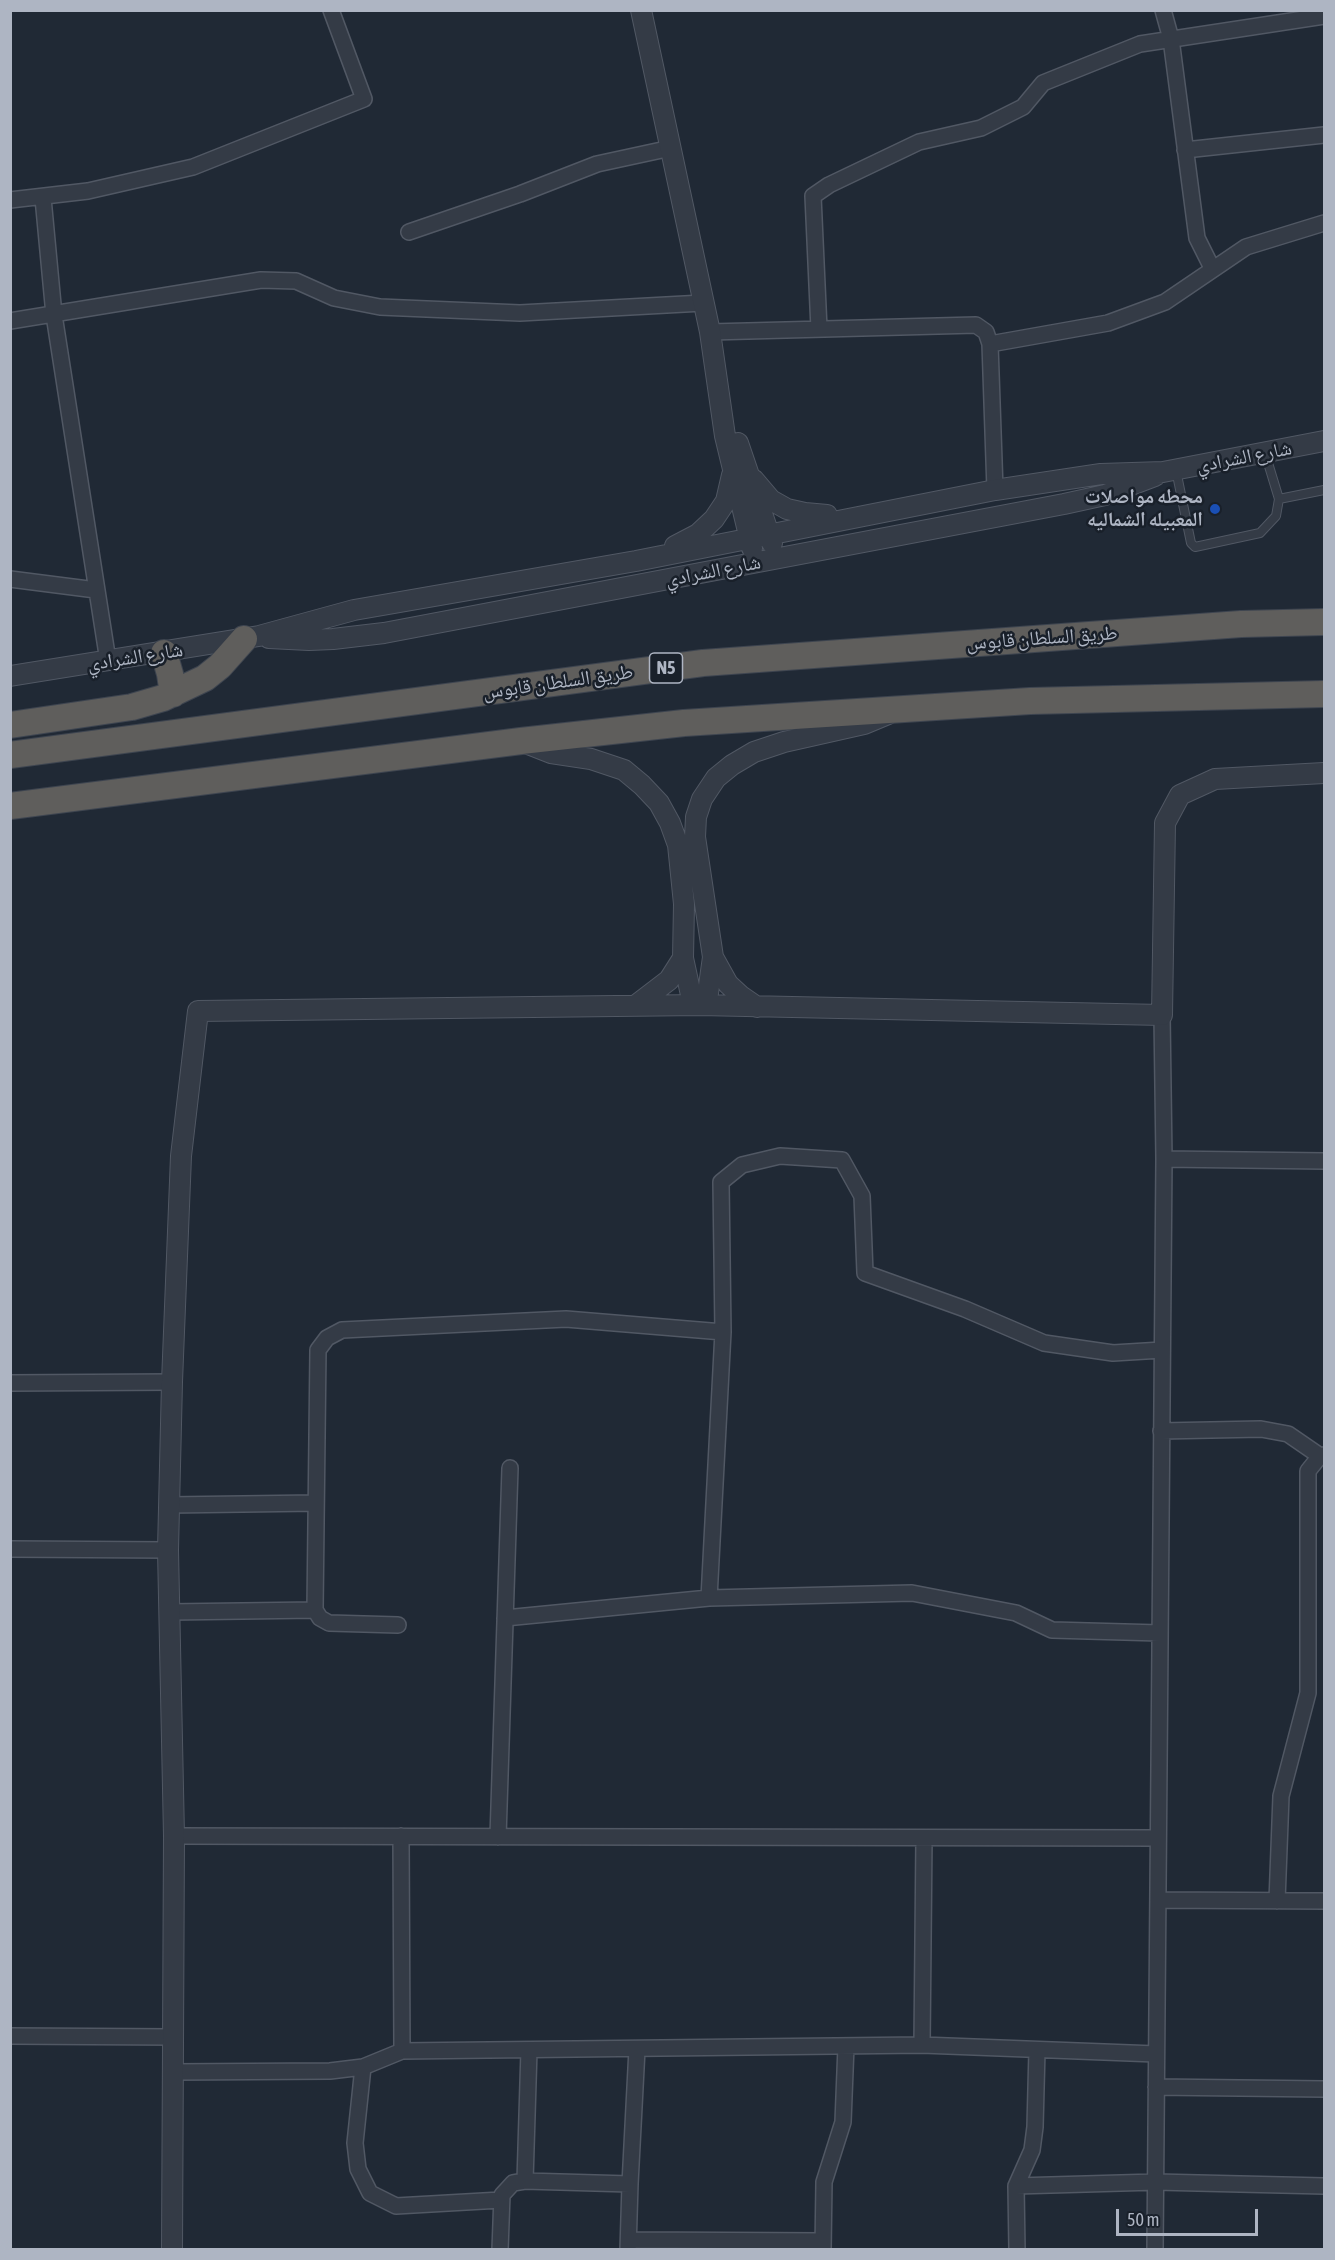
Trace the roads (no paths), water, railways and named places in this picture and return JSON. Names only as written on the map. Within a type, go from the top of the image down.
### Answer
[{"type":"highway","name":"طريق السلطان قابوس","points":[[10,755],[703,663],[1241,624],[1324,622]]},
{"type":"highway","points":[[10,725],[132,707],[173,694],[206,678],[251,638]]},
{"type":"highway","points":[[164,653],[173,694]]},
{"type":"highway","points":[[10,806],[520,741],[684,723],[1030,700],[1324,694]]},
{"type":"street","points":[[10,200],[44,198],[88,191],[193,167],[364,99],[332,10]]},
{"type":"street","points":[[641,10],[710,332],[721,402],[740,469],[777,559]]},
{"type":"street","points":[[1164,10],[1171,39],[1197,238],[1212,268]]},
{"type":"street","points":[[819,329],[813,196],[829,185],[920,142],[981,128],[1023,107],[1043,83],[1140,44],[1324,16]]},
{"type":"street","points":[[1185,150],[1324,135]]},
{"type":"street","points":[[409,232],[520,194],[597,164],[671,148]]},
{"type":"street","points":[[44,198],[54,315],[108,661]]},
{"type":"street","points":[[990,344],[1108,323],[1165,302],[1246,247],[1324,223]]},
{"type":"street","points":[[10,321],[261,280],[297,281],[334,298],[380,308],[520,313],[704,303]]},
{"type":"street","points":[[710,332],[976,326],[986,332],[990,344],[995,490]]},
{"type":"street","name":"شارع الشرادي","points":[[10,676],[251,638],[354,610],[636,561],[768,533],[995,490],[1101,474],[1169,471],[1324,441]]},
{"type":"street","points":[[740,469],[764,493],[787,508],[805,513],[859,516]]},
{"type":"street","points":[[740,469],[749,537],[755,563]]},
{"type":"street","points":[[636,561],[674,546],[707,527],[726,501],[740,469]]},
{"type":"street","name":"شارع الشرادي","points":[[251,638],[309,640],[384,633],[1085,500],[1124,489],[1169,471]]},
{"type":"street","points":[[10,579],[96,590]]},
{"type":"street","points":[[700,1005],[708,993],[713,957],[695,837],[696,817],[702,800],[716,778],[754,752],[784,742],[864,724],[902,709]]},
{"type":"street","points":[[520,741],[551,753],[591,759],[624,770],[659,803],[678,845],[684,904],[683,958],[691,995],[700,1005]]},
{"type":"street","points":[[1155,2250],[1164,1159],[1161,1015],[1165,823],[1180,795],[1215,779],[1324,773]]},
{"type":"street","points":[[713,957],[728,984],[757,1007]]},
{"type":"street","points":[[635,1006],[669,980],[683,958]]},
{"type":"street","points":[[172,2250],[174,1836],[168,1550],[181,1156],[198,1011],[700,1005],[1161,1015]]},
{"type":"street","points":[[709,1598],[723,1332],[721,1182],[742,1165],[780,1156],[842,1160],[862,1196],[865,1273],[965,1309],[1044,1343],[1113,1353],[1162,1350]]},
{"type":"street","points":[[1164,1159],[1324,1161]]},
{"type":"street","points":[[398,1625],[329,1623],[320,1618],[315,1610],[318,1350],[327,1338],[342,1330],[566,1319],[723,1332]]},
{"type":"street","points":[[10,1383],[172,1382]]},
{"type":"street","points":[[1161,1431],[1261,1429],[1288,1434],[1322,1456],[1308,1471],[1308,1693],[1281,1796],[1277,1901]]},
{"type":"street","points":[[498,1837],[510,1468]]},
{"type":"street","points":[[169,1505],[316,1503]]},
{"type":"street","points":[[10,1549],[168,1550]]},
{"type":"street","points":[[505,1618],[709,1598],[912,1593],[1016,1613],[1052,1630],[1160,1633]]},
{"type":"street","points":[[170,1612],[315,1610]]},
{"type":"street","points":[[174,1836],[1158,1838]]},
{"type":"street","points":[[401,1836],[402,2051]]},
{"type":"street","points":[[922,2045],[924,1838]]},
{"type":"street","points":[[1158,1900],[1324,1901]]},
{"type":"street","points":[[10,2036],[173,2037]]},
{"type":"street","points":[[173,2072],[330,2071],[363,2067],[402,2051],[922,2045],[1156,2054]]},
{"type":"street","points":[[637,2049],[629,2245],[823,2245],[824,2182],[843,2122],[846,2046]]},
{"type":"street","points":[[525,2181],[529,2050]]},
{"type":"street","points":[[1017,2250],[1017,2186],[1032,2150],[1035,2127],[1037,2050]]},
{"type":"street","points":[[363,2067],[356,2143],[358,2169],[370,2193],[396,2206],[501,2200]]},
{"type":"street","points":[[1156,2087],[1324,2089]]},
{"type":"street","points":[[500,2250],[501,2200],[506,2188],[513,2183],[525,2181],[630,2184]]},
{"type":"street","points":[[1017,2186],[1156,2182],[1324,2186]]},
{"type":"lane","points":[[1169,471],[1191,543],[1195,547],[1260,533],[1276,516],[1279,499],[1265,453]]},
{"type":"lane","points":[[1279,499],[1324,490]]},
{"type":"place","name":"محطه مواصلات المعبيله الشماليه","points":[[1215,509]]}]
